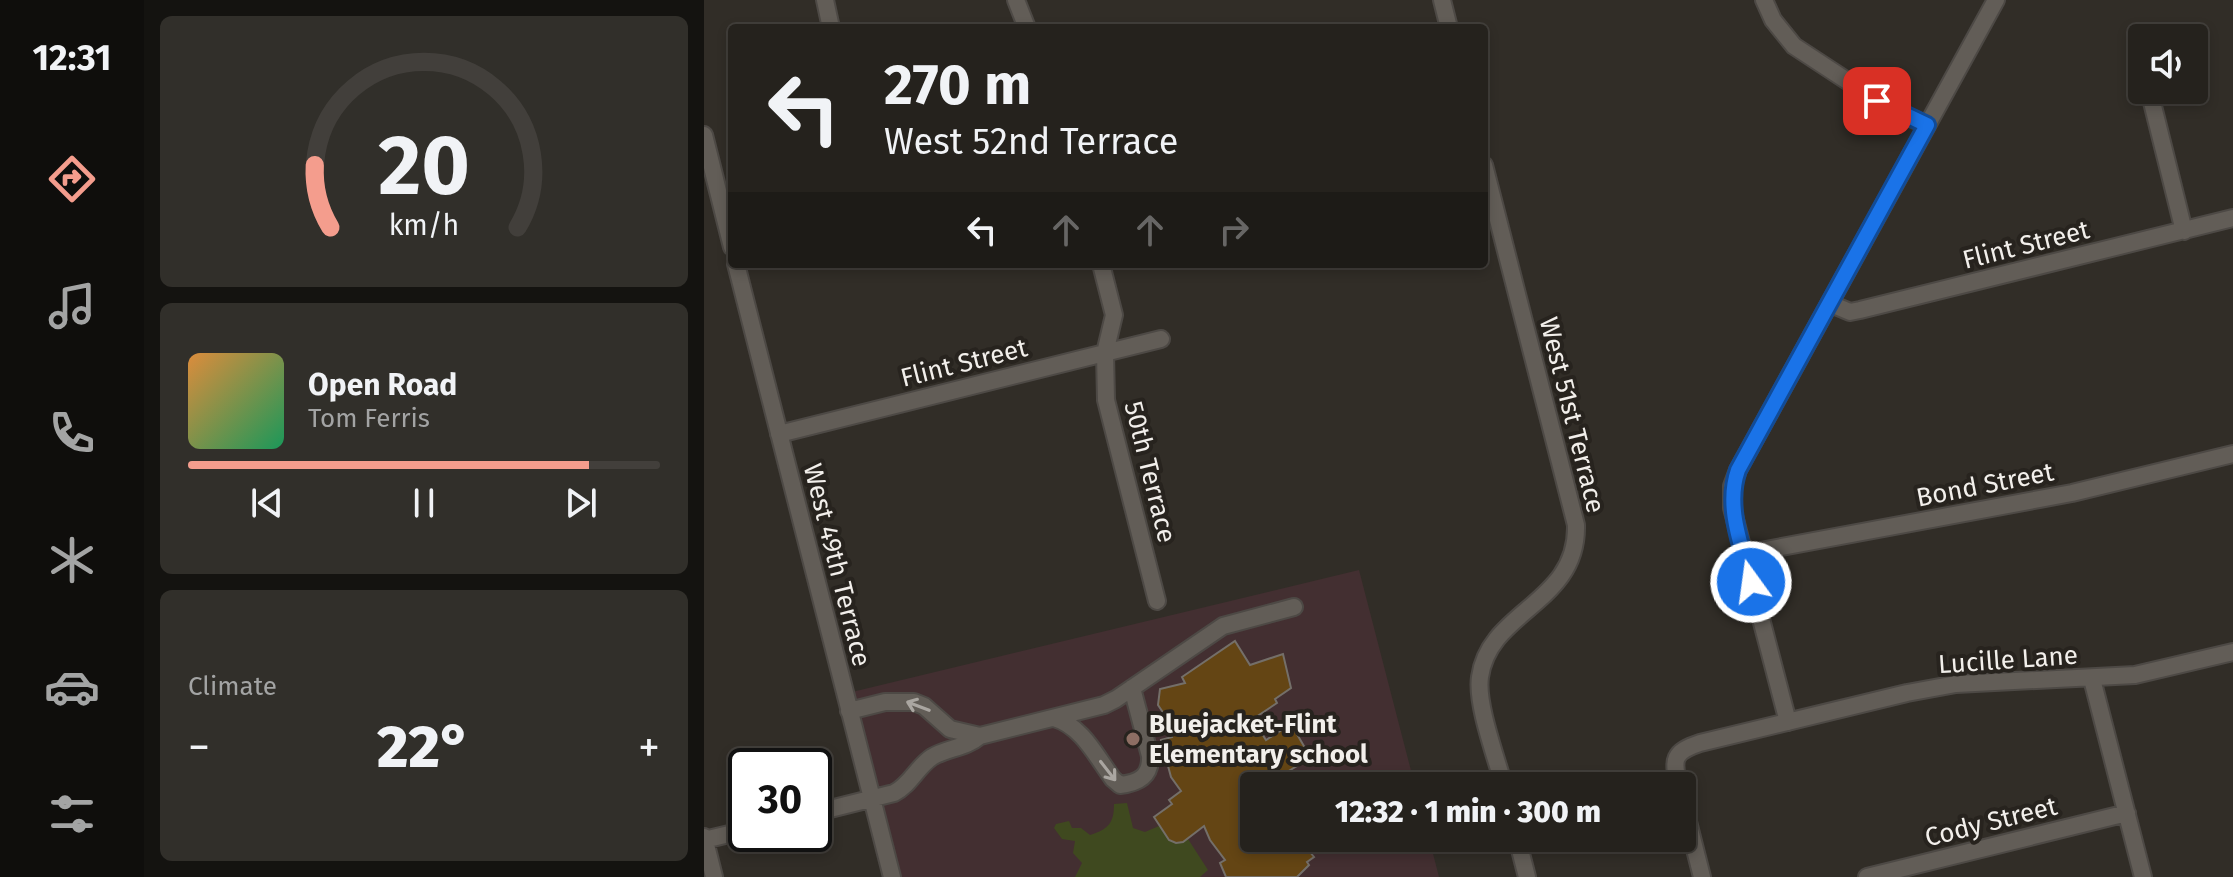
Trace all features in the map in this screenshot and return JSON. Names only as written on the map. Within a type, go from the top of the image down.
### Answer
[{"type":"street","points":[[825,0],[830,24]]},
{"type":"street","points":[[1016,0],[1025,24]]},
{"type":"street","points":[[1442,0],[1448,24]]},
{"type":"street","points":[[1764,0],[1780,32],[1794,46],[1890,109],[1927,125]]},
{"type":"street","points":[[1788,722],[1732,508],[1732,486],[1996,0]]},
{"type":"street","points":[[2152,104],[2184,231]]},
{"type":"street","points":[[704,135],[728,231]]},
{"type":"street","name":"West 51st Terrace","points":[[1488,181],[1576,525],[1570,563],[1560,579],[1503,632],[1483,662],[1479,679],[1480,696],[1500,772]]},
{"type":"street","name":"Flint Street","points":[[1831,304],[1850,312],[1860,310],[2233,218]]},
{"type":"street","name":"West 49th Terrace","points":[[737,268],[892,877]]},
{"type":"street","name":"50th Terrace","points":[[1102,268],[1114,315],[1105,353],[1106,400],[1157,601]]},
{"type":"street","name":"Flint Street","points":[[779,434],[1161,339]]},
{"type":"street","name":"Bond Street","points":[[1744,554],[2072,493],[2233,454]]},
{"type":"street","points":[[849,711],[885,702],[914,702],[924,706],[950,729],[980,736],[1104,705],[1223,626],[1294,607]]},
{"type":"street","name":"Lucille Lane","points":[[1675,772],[1677,756],[1684,749],[1956,684],[2092,679],[2157,671],[2233,652]]},
{"type":"street","points":[[2092,679],[2143,877]]},
{"type":"street","points":[[1054,718],[1070,722],[1120,785],[1139,781],[1151,766],[1132,688]]},
{"type":"street","points":[[832,809],[902,789],[930,758],[973,742],[980,736]]},
{"type":"street","name":"Cody Street","points":[[1867,877],[2127,813]]},
{"type":"street","points":[[714,877],[704,839],[728,834]]},
{"type":"street","points":[[1521,852],[1527,877]]},
{"type":"street","points":[[1696,852],[1702,877]]},
{"type":"shaded area","name":"Bluejacket-Flint Elementary school","points":[[1359,570],[1411,772],[1240,772],[1240,852],[1433,852],[1439,877],[900,877],[852,692]]},
{"type":"green space","points":[[1127,803],[1133,828],[1145,832],[1159,826],[1164,828],[1172,842],[1188,839],[1208,870],[1200,877],[1075,877],[1082,863],[1073,853],[1075,841],[1062,839],[1054,828],[1056,824],[1069,821],[1072,828],[1081,828],[1090,835],[1109,825],[1114,804]]},
{"type":"building","name":"Bluejacket-Flint Elementary school","points":[[1235,641],[1250,665],[1283,654],[1291,688],[1275,699],[1277,703],[1253,719],[1266,740],[1291,724],[1308,753],[1302,763],[1287,772],[1240,772],[1240,852],[1310,852],[1314,857],[1297,877],[1226,877],[1220,863],[1225,860],[1204,826],[1183,842],[1176,843],[1169,840],[1154,817],[1172,804],[1169,800],[1181,791],[1171,777],[1161,740],[1172,737],[1168,720],[1158,705],[1160,689],[1185,683],[1182,677]]},
{"type":"place","name":"Bluejacket-Flint Elementary school","points":[[1133,739]]},
{"type":"route","points":[[1751,582],[1732,508],[1732,486],[1738,470],[1927,125],[1877,101]]}]
